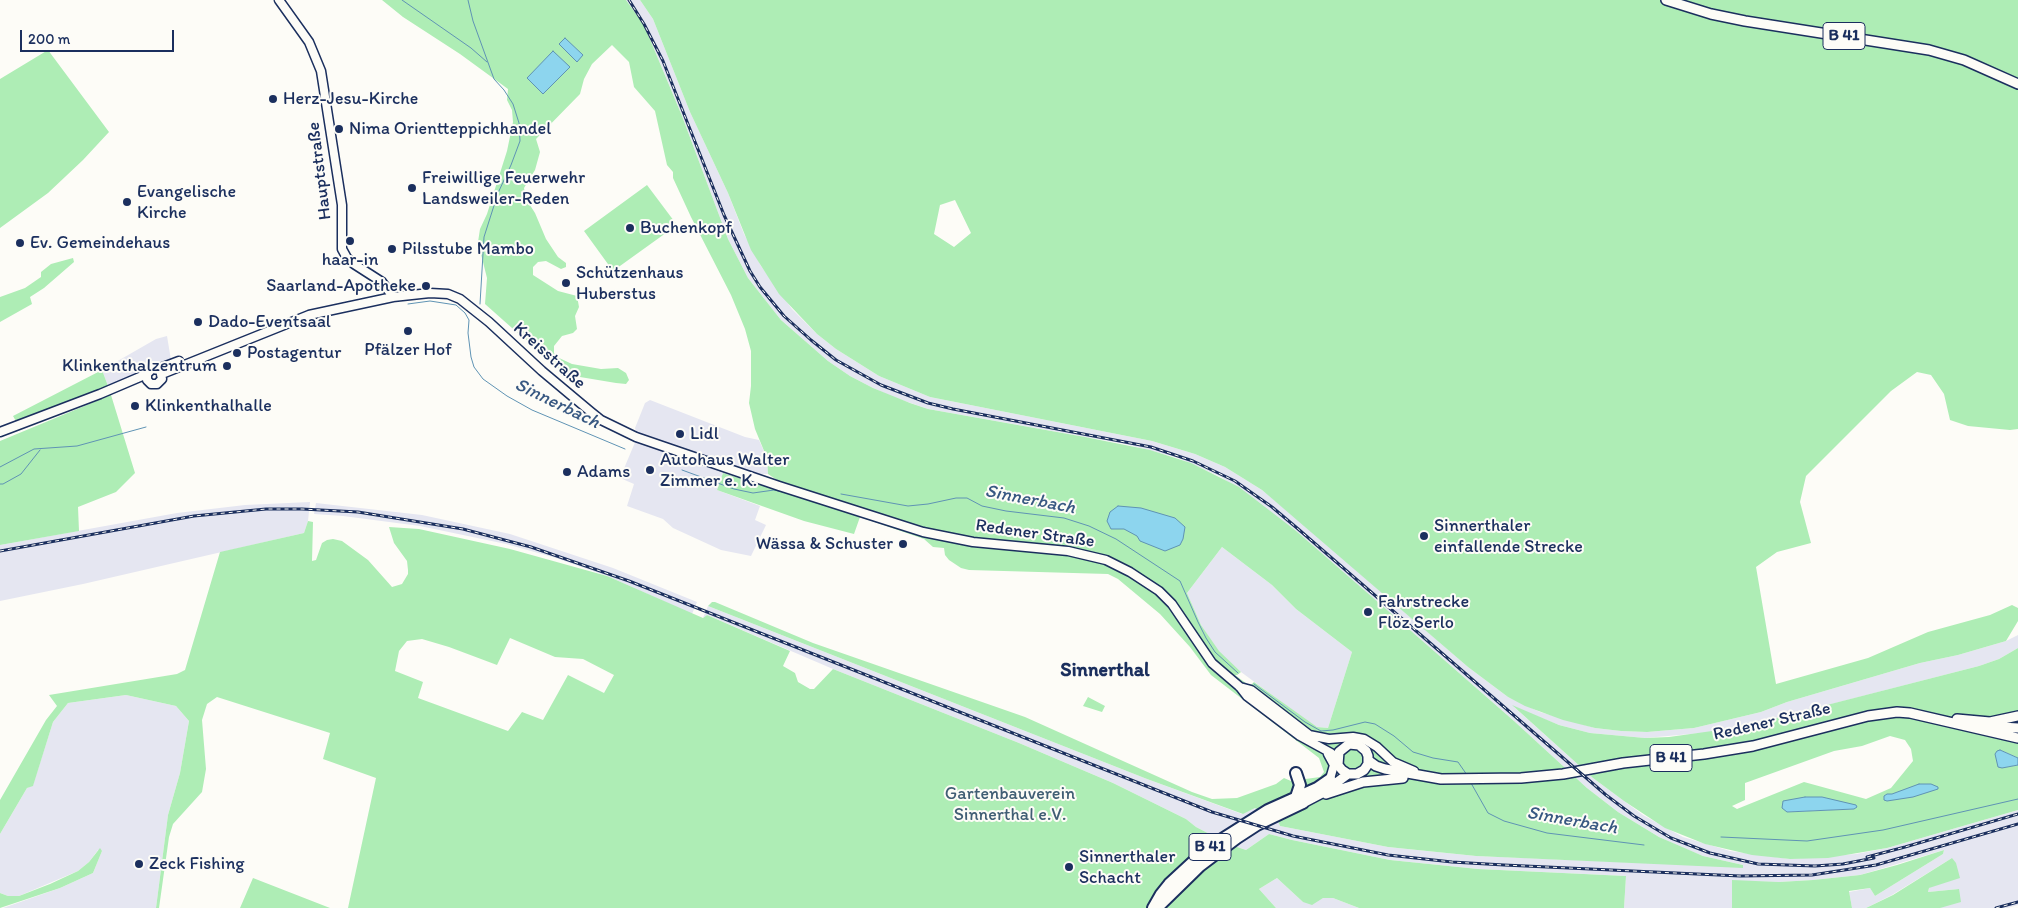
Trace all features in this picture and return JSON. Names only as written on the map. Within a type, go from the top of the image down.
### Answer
[{"type":"highway","points":[[1296,773],[1300,785],[1299,800]]},
{"type":"highway","name":"B 41","points":[[1157,908],[1200,866],[1237,838],[1330,779]]},
{"type":"highway","points":[[1300,785],[1310,791]]},
{"type":"highway","name":"B 41","points":[[1152,908],[1160,894],[1169,884],[1208,848],[1251,820],[1299,800]]},
{"type":"main road","name":"Hauptstraße","points":[[279,0],[309,42],[321,71],[342,205],[342,249],[347,258],[354,264],[388,287],[393,297]]},
{"type":"main road","name":"B 41","points":[[1666,0],[1711,14],[1745,21],[1929,50],[1964,60],[2018,84]]},
{"type":"main road","name":"Kreisstraße","points":[[0,432],[147,377],[152,369],[160,372],[277,324],[328,310],[393,297],[440,293],[460,299],[601,420],[636,437],[779,486]]},
{"type":"main road","name":"Kreisstraße","points":[[147,377],[151,384],[157,384],[161,381],[160,372]]},
{"type":"main road","name":"Redener Straße","points":[[779,486],[923,532],[973,542],[1068,551],[1116,564],[1140,577],[1159,591],[1184,621],[1212,663],[1240,687],[1247,696],[1314,745],[1339,758]]},
{"type":"main road","name":"Redener Straße","points":[[1240,687],[1251,690],[1309,735],[1330,747],[1339,758]]},
{"type":"main road","name":"B 41","points":[[1910,713],[1990,722],[2018,716]]},
{"type":"main road","name":"Redener Straße","points":[[1366,765],[1374,770],[1402,778],[1423,781],[1521,778],[1563,774],[1623,763],[1704,754],[1753,746],[1868,716],[1910,713],[2018,738]]},
{"type":"main road","points":[[1930,715],[1995,728],[2018,728]]},
{"type":"main road","points":[[1309,735],[1324,739],[1352,737],[1364,739],[1377,746],[1393,762],[1429,776]]},
{"type":"main road","name":"B 41","points":[[1299,800],[1324,792],[1348,774],[1357,774],[1366,765],[1366,751],[1359,745],[1349,744],[1339,758],[1337,771],[1330,779]]},
{"type":"main road","points":[[1314,745],[1332,759],[1333,772],[1330,779]]},
{"type":"main road","points":[[1339,758],[1342,770],[1348,774]]},
{"type":"main road","name":"Redener Straße","points":[[1366,765],[1372,764],[1385,769],[1441,779]]},
{"type":"main road","name":"B 41","points":[[1299,800],[1357,783],[1379,779],[1402,778]]},
{"type":"shaded area","points":[[626,0],[640,0],[653,19],[690,112],[728,193],[744,234],[761,266],[792,309],[817,334],[836,349],[879,376],[930,397],[1152,441],[1195,454],[1225,467],[1262,490],[1468,667],[1508,697],[1540,712],[1595,728],[1621,731],[1647,732],[1694,728],[1761,712],[1787,702],[1920,663],[1958,655],[2006,641],[2018,635],[2018,648],[1999,659],[1979,666],[1789,715],[1714,732],[1645,738],[1590,733],[1559,725],[1514,707],[1593,778],[1643,815],[1683,837],[1730,851],[1790,859],[1856,854],[1887,848],[2018,810],[2018,905],[2007,908],[1940,908],[1959,889],[1928,892],[1952,858],[1892,895],[1866,908],[1852,908],[1849,892],[1870,888],[1875,896],[1943,854],[1944,850],[1860,875],[1779,882],[1733,881],[1732,908],[1624,908],[1626,876],[1478,869],[1390,860],[1269,834],[1246,850],[1231,845],[1196,827],[1186,819],[1113,783],[1019,743],[833,669],[707,615],[703,618],[708,606],[1147,779],[1242,814],[1255,808],[1278,821],[1280,826],[1388,847],[1476,856],[1743,867],[1743,865],[1703,856],[1681,847],[1659,837],[1618,812],[1587,788],[1514,721],[1295,530],[1221,477],[1178,458],[1125,444],[928,409],[873,388],[850,376],[828,361],[781,320],[748,278],[728,239],[682,116],[644,25]]},
{"type":"shaded area","points":[[167,336],[171,360],[108,386],[102,370],[156,339]]},
{"type":"shaded area","points":[[650,400],[745,437],[759,440],[767,458],[768,474],[759,474],[637,434],[635,428],[645,403]]},
{"type":"shaded area","points":[[636,440],[723,473],[717,490],[760,506],[755,520],[766,525],[751,556],[721,550],[673,528],[663,519],[627,506],[634,484],[620,478]]},
{"type":"shaded area","points":[[310,502],[308,521],[304,533],[83,584],[0,601],[0,545],[177,513],[245,505]]},
{"type":"shaded area","points":[[316,503],[422,515],[510,534],[613,568],[697,602],[692,614],[607,576],[556,558],[506,544],[420,526],[314,514]]},
{"type":"shaded area","points":[[1222,547],[1272,585],[1296,609],[1352,652],[1328,728],[1317,727],[1306,720],[1241,672],[1218,651],[1201,625],[1187,593]]},
{"type":"shaded area","points":[[126,695],[176,706],[189,721],[180,773],[168,815],[156,908],[3,908],[60,888],[93,873],[102,851],[98,850],[89,862],[78,871],[19,896],[8,896],[0,893],[0,834],[27,788],[33,785],[53,722],[68,703]]},
{"type":"shaded area","points":[[1277,878],[1303,902],[1333,898],[1359,908],[1276,908],[1259,889]]},
{"type":"green space","points":[[382,0],[626,0],[644,25],[682,116],[728,239],[748,278],[781,320],[828,361],[850,376],[873,388],[928,409],[1150,450],[1191,463],[1239,487],[1295,530],[1514,721],[1587,788],[1618,812],[1659,837],[1703,856],[1743,865],[1743,868],[1476,856],[1388,847],[1280,826],[1278,821],[1255,808],[1243,814],[1147,779],[708,606],[715,602],[813,643],[1025,717],[1192,792],[1212,799],[1237,798],[1276,784],[1284,778],[1291,781],[1320,777],[1324,772],[1319,758],[1211,675],[1190,647],[1160,614],[1118,579],[1108,574],[969,570],[961,568],[949,560],[945,555],[944,548],[933,547],[924,539],[860,517],[854,534],[804,521],[717,490],[723,473],[774,489],[777,480],[768,474],[767,458],[755,429],[749,403],[751,351],[745,329],[731,295],[691,217],[673,178],[673,172],[667,165],[655,111],[634,87],[629,62],[612,45],[592,64],[584,79],[580,94],[536,139],[540,152],[535,170],[524,188],[526,199],[535,213],[546,239],[558,257],[566,263],[566,267],[561,269],[546,261],[538,262],[533,267],[533,275],[558,291],[577,296],[579,307],[575,316],[577,329],[573,333],[562,336],[554,346],[554,353],[557,357],[572,364],[601,369],[618,368],[626,373],[629,380],[626,384],[616,383],[580,377],[560,370],[539,349],[521,336],[485,304],[487,278],[478,242],[480,229],[487,214],[507,151],[513,122],[512,110],[507,100],[508,89],[460,54],[403,17]],"holes":[[[1222,547],[1272,585],[1296,609],[1352,652],[1328,728],[1317,727],[1254,682],[1250,686],[1262,695],[1235,675],[1241,672],[1219,651],[1201,625],[1187,593]]]},
{"type":"green space","points":[[640,0],[2018,0],[2018,429],[1968,426],[1950,420],[1944,394],[1931,375],[1917,372],[1891,391],[1806,476],[1800,502],[1811,543],[1777,552],[1756,567],[1776,684],[1868,658],[1928,632],[1990,615],[2012,605],[2018,608],[2018,621],[2006,641],[1958,655],[1920,663],[1787,702],[1761,712],[1694,728],[1647,732],[1595,728],[1563,720],[1525,706],[1508,697],[1468,667],[1262,490],[1225,467],[1195,454],[1152,441],[930,397],[879,376],[836,349],[817,334],[779,294],[751,250],[728,193],[690,112],[653,19]],"holes":[[[955,200],[971,233],[954,247],[934,234],[940,205]]]},
{"type":"green space","points":[[48,50],[109,132],[48,193],[0,228],[0,79]]},
{"type":"green space","name":"Buchenkopf","points":[[647,185],[677,225],[613,271],[584,231]]},
{"type":"green space","points":[[73,258],[74,262],[44,288],[30,297],[32,304],[0,322],[0,297],[25,288],[41,277],[41,272],[51,264]]},
{"type":"green space","points":[[102,370],[108,386],[17,423],[13,416]]},
{"type":"green space","points":[[111,395],[135,473],[116,492],[78,507],[79,531],[0,545],[0,441]]},
{"type":"green space","name":"Gartenbauverein Sinnerthal e.V.","points":[[308,521],[313,522],[312,561],[316,560],[322,543],[333,539],[342,541],[368,560],[392,587],[402,584],[408,574],[408,570],[407,561],[394,543],[389,527],[419,529],[510,549],[607,576],[703,618],[707,615],[790,651],[783,666],[795,673],[798,682],[810,689],[814,689],[833,669],[1019,743],[1113,783],[1186,819],[1196,827],[1231,845],[1246,850],[1269,834],[1390,860],[1478,869],[1626,876],[1624,908],[1359,908],[1333,898],[1323,898],[1312,905],[1303,902],[1277,878],[1259,889],[1276,908],[348,908],[376,778],[323,759],[330,733],[217,697],[207,704],[202,720],[206,769],[202,792],[173,824],[169,837],[159,908],[156,908],[168,815],[180,773],[189,721],[176,706],[126,695],[68,703],[53,722],[33,786],[27,788],[0,834],[0,800],[46,720],[57,706],[49,695],[177,674],[185,670],[220,552],[304,533]],"holes":[[[510,638],[555,657],[583,659],[614,675],[604,693],[568,675],[543,720],[522,712],[508,731],[418,698],[423,682],[395,671],[399,651],[407,641],[422,639],[497,665]]]},
{"type":"green space","points":[[2018,648],[2018,758],[2000,750],[2006,767],[2018,765],[2018,810],[1887,848],[1828,858],[1790,859],[1752,855],[1705,844],[1665,828],[1593,778],[1512,705],[1559,725],[1590,733],[1645,738],[1669,737],[1741,727],[1979,666],[1999,659]],"holes":[[[1890,736],[1905,740],[1911,749],[1913,761],[1891,788],[1866,799],[1804,782],[1737,809],[1732,806],[1745,800],[1745,783],[1834,751],[1862,746]],[[1822,797],[1854,809],[1787,812]]]},
{"type":"green space","points":[[1088,697],[1105,706],[1102,712],[1083,706]]},
{"type":"green space","points":[[100,848],[102,851],[93,873],[60,888],[0,908],[0,893],[8,896],[19,896],[50,884],[78,871],[89,862]]},
{"type":"green space","points":[[1944,850],[1943,854],[1875,896],[1870,888],[1849,891],[1852,908],[1732,908],[1732,880],[1779,882],[1860,875]]},
{"type":"green space","points":[[1952,858],[1956,863],[1960,878],[1929,888],[1928,892],[1959,889],[1961,902],[1940,908],[1866,908],[1893,895]]},
{"type":"green space","points":[[253,878],[330,908],[240,908]]},
{"type":"water","points":[[565,38],[583,55],[577,62],[559,44]]},
{"type":"water","points":[[553,51],[570,67],[543,94],[527,78]]},
{"type":"water","points":[[1118,506],[1141,508],[1175,518],[1185,527],[1180,545],[1165,551],[1140,541],[1137,536],[1124,529],[1111,529],[1107,521],[1110,512]]},
{"type":"water","points":[[2000,750],[2018,758],[2018,765],[1998,767],[1995,754]]},
{"type":"water","points":[[1919,784],[1931,784],[1938,787],[1938,789],[1913,797],[1884,800],[1884,796],[1887,794]]},
{"type":"water","points":[[1805,797],[1822,797],[1856,805],[1857,807],[1854,809],[1787,812],[1782,808],[1783,801]]},
{"type":"waterway","points":[[402,0],[471,48],[487,62]]},
{"type":"waterway","name":"Sinnerbach","points":[[468,0],[473,21],[494,79],[513,104],[519,123],[520,141],[498,193],[484,237],[480,304]]},
{"type":"waterway","name":"Sinnerbach","points":[[408,304],[430,301],[456,305],[465,313],[469,320],[468,333],[471,357],[474,367],[483,379],[507,396],[532,410],[625,449]]},
{"type":"waterway","points":[[0,467],[34,449],[77,446],[146,427]]},
{"type":"waterway","points":[[0,484],[21,474],[40,450]]},
{"type":"waterway","name":"Sinnerbach","points":[[682,470],[734,489],[753,493],[774,490],[797,495]]},
{"type":"waterway","name":"Sinnerbach","points":[[841,494],[908,506],[967,498],[982,506],[1064,518],[1089,526],[1116,539],[1180,581],[1206,638],[1215,652],[1238,673]]},
{"type":"waterway","name":"Sinnerbach","points":[[1254,684],[1305,722],[1321,731],[1365,722],[1375,724],[1394,736],[1413,752],[1433,758],[1458,762],[1467,775]]},
{"type":"waterway","name":"Sinnerbach","points":[[1471,783],[1488,813],[1504,821],[1547,833],[1644,845]]},
{"type":"waterway","name":"Sinnerbach","points":[[1721,837],[1807,841],[1883,830],[2018,799]]},
{"type":"railway","points":[[629,0],[663,61],[724,215],[750,271],[760,287],[784,316],[836,360],[881,385],[928,403],[1151,447],[1193,461],[1235,481],[1272,507],[1297,528],[1606,795],[1634,816],[1671,838],[1710,853],[1758,864],[1815,866],[1843,864],[1874,858]]},
{"type":"railway","points":[[0,551],[194,516],[266,509],[358,512],[463,529],[531,547],[629,581],[1212,812],[1293,836],[1388,855],[1504,865],[1740,876],[1812,875],[1876,865],[2018,824]]},
{"type":"railway","points":[[1867,857],[2018,814]]},
{"type":"railway","points":[[1996,908],[2018,902]]},
{"type":"place","name":"Herz-Jesu-Kirche","points":[[273,99]]},
{"type":"place","name":"Nima Orientteppichhandel","points":[[339,129]]},
{"type":"place","name":"Freiwillige Feuerwehr Landsweiler-Reden","points":[[412,188]]},
{"type":"place","name":"Evangelische Kirche","points":[[127,202]]},
{"type":"place","name":"Buchenkopf","points":[[630,228]]},
{"type":"place","name":"haar-in","points":[[350,241]]},
{"type":"place","name":"Ev. Gemeindehaus","points":[[20,243]]},
{"type":"place","name":"Pilsstube Mambo","points":[[392,249]]},
{"type":"place","name":"Schützenhaus Huberstus","points":[[566,283]]},
{"type":"place","name":"Saarland-Apotheke","points":[[426,286]]},
{"type":"place","name":"Dado-Eventsaal","points":[[198,322]]},
{"type":"place","name":"Pfälzer Hof","points":[[408,331]]},
{"type":"place","name":"Postagentur","points":[[237,353]]},
{"type":"place","name":"Klinkenthalzentrum","points":[[227,366]]},
{"type":"place","name":"Klinkenthalhalle","points":[[135,406]]},
{"type":"place","name":"Lidl","points":[[680,434]]},
{"type":"place","name":"Autohaus Walter Zimmer e. K.","points":[[650,470]]},
{"type":"place","name":"Adams","points":[[567,472]]},
{"type":"place","name":"Sinnerthaler einfallende Strecke","points":[[1424,536]]},
{"type":"place","name":"Wässa & Schuster","points":[[903,544]]},
{"type":"place","name":"Fahrstrecke Flöz Serlo","points":[[1368,612]]},
{"type":"place","name":"Zeck Fishing","points":[[139,864]]},
{"type":"place","name":"Sinnerthaler Schacht","points":[[1069,867]]},
{"type":"district","name":"Sinnerthal","points":[[1105,671]]}]
